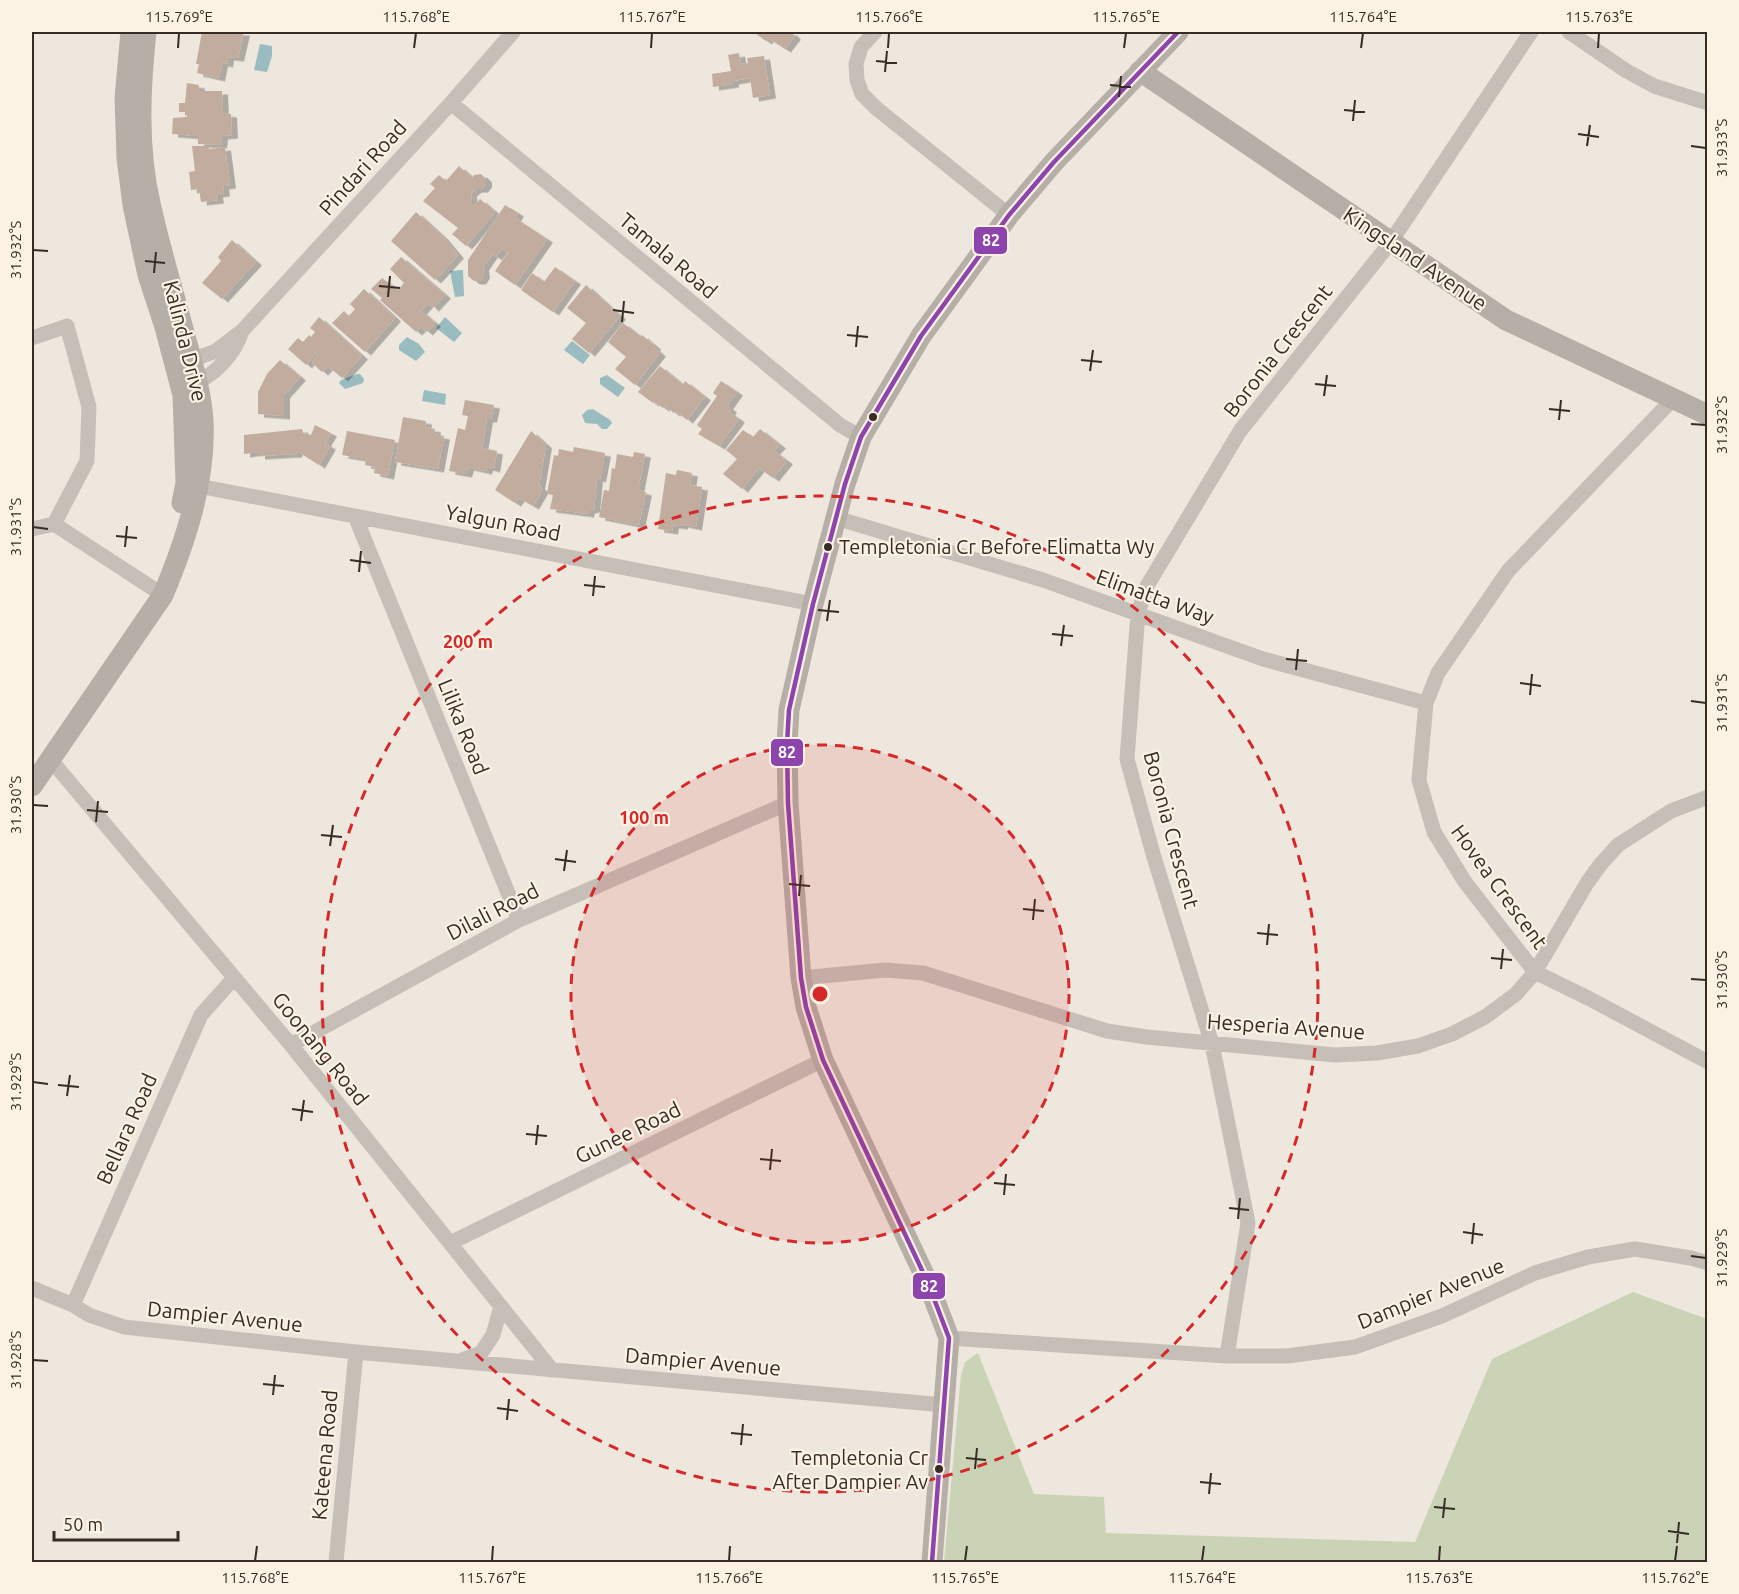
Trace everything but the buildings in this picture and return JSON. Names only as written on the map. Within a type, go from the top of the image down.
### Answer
[{"type":"street","name":"Kalinda Drive","points":[[131,32],[125,98],[127,158],[133,205],[148,275],[184,364]]},
{"type":"street","name":"Kalinda Drive","points":[[32,786],[41,760],[176,564],[193,485],[203,420],[189,385],[184,364],[141,157],[142,71],[146,32]]},
{"type":"street","name":"Pindari Road","points":[[184,364],[216,351],[242,331],[513,32]]},
{"type":"street","points":[[875,32],[861,47],[856,64],[856,80],[862,94],[876,108],[1009,215]]},
{"type":"street","points":[[932,1563],[949,1338],[928,1283],[823,1060],[806,1006],[801,978],[788,803],[789,710],[813,604],[861,437],[921,336],[1009,215],[1054,162],[1178,32]]},
{"type":"street","name":"Boronia Crescent","points":[[1227,1356],[1248,1223],[1212,1044],[1153,854],[1127,759],[1138,613],[1147,586],[1240,431],[1390,243],[1531,32]]},
{"type":"street","points":[[1569,32],[1625,70],[1654,86],[1707,103]]},
{"type":"street","name":"Kingsland Avenue","points":[[1140,71],[1506,320],[1707,416]]},
{"type":"street","name":"Tamala Road","points":[[451,103],[840,425],[861,437]]},
{"type":"street","points":[[32,338],[67,326],[89,407],[87,461],[54,524]]},
{"type":"street","name":"Pindari Road","points":[[189,385],[217,369],[237,347],[242,331]]},
{"type":"street","name":"Hovea Crescent","points":[[1673,399],[1508,571],[1438,673],[1426,703],[1419,780],[1434,832],[1465,882],[1535,972],[1707,1062]]},
{"type":"street","name":"Yalgun Road","points":[[193,485],[813,604]]},
{"type":"street","name":"Lilika Road","points":[[355,516],[519,920]]},
{"type":"street","name":"Elimatta Way","points":[[836,518],[1044,580],[1263,658],[1426,703]]},
{"type":"street","points":[[32,529],[54,524],[157,592]]},
{"type":"street","name":"Goonang Road","points":[[41,760],[291,1045],[552,1370]]},
{"type":"street","name":"Hesperia Avenue","points":[[801,978],[885,970],[923,973],[1107,1031],[1212,1044],[1335,1055],[1377,1053],[1418,1046],[1452,1034],[1485,1017],[1516,994],[1535,972],[1587,883],[1618,846],[1671,811],[1707,797]]},
{"type":"street","name":"Dilali Road","points":[[291,1045],[519,920],[788,803]]},
{"type":"street","name":"Bellara Road","points":[[73,1305],[201,1015],[234,978]]},
{"type":"street","name":"Gunee Road","points":[[450,1243],[823,1060]]},
{"type":"street","name":"Dampier Avenue","points":[[949,1338],[1227,1356],[1287,1356],[1355,1347],[1442,1316],[1535,1273],[1588,1257],[1635,1249],[1691,1257],[1707,1263]]},
{"type":"street","name":"Dampier Avenue","points":[[32,1288],[73,1305],[89,1315],[124,1327],[356,1352],[945,1405]]},
{"type":"street","name":"Dampier Avenue","points":[[458,1360],[481,1353],[493,1335],[501,1306]]},
{"type":"street","name":"Kateena Road","points":[[336,1563],[356,1352]]},
{"type":"green space","points":[[1633,1292],[1707,1319],[1707,1562],[944,1562],[961,1375],[965,1362],[978,1353],[1034,1494],[1104,1497],[1106,1533],[1415,1542],[1492,1359]]},
{"type":"water","points":[[260,44],[272,46],[272,56],[267,72],[254,70]]},
{"type":"water","points":[[463,270],[464,296],[455,297],[450,271]]},
{"type":"water","points":[[445,317],[462,333],[454,342],[436,328]]},
{"type":"water","points":[[407,337],[419,344],[425,352],[416,361],[399,350],[399,345]]},
{"type":"water","points":[[572,341],[590,355],[583,364],[564,350]]},
{"type":"water","points":[[357,374],[364,379],[363,383],[345,389],[339,383],[341,380]]},
{"type":"water","points":[[607,375],[625,388],[618,397],[600,384],[600,378]]},
{"type":"water","points":[[424,390],[446,394],[445,405],[422,401]]},
{"type":"water","points":[[593,409],[610,420],[612,423],[607,429],[602,429],[597,424],[585,423],[582,415],[587,410]]},
{"type":"transit line","name":"82","points":[[932,1562],[949,1338],[928,1283],[823,1060],[806,1007],[801,978],[788,803],[789,710],[813,604],[845,484],[861,437],[921,336],[1009,215],[1054,162],[1178,32]]},
{"type":"place","name":"Templetonia Cr Before Elimatta Wy","points":[[828,547]]},
{"type":"place","name":"Templetonia Cr After Dampier Av","points":[[939,1469]]}]
